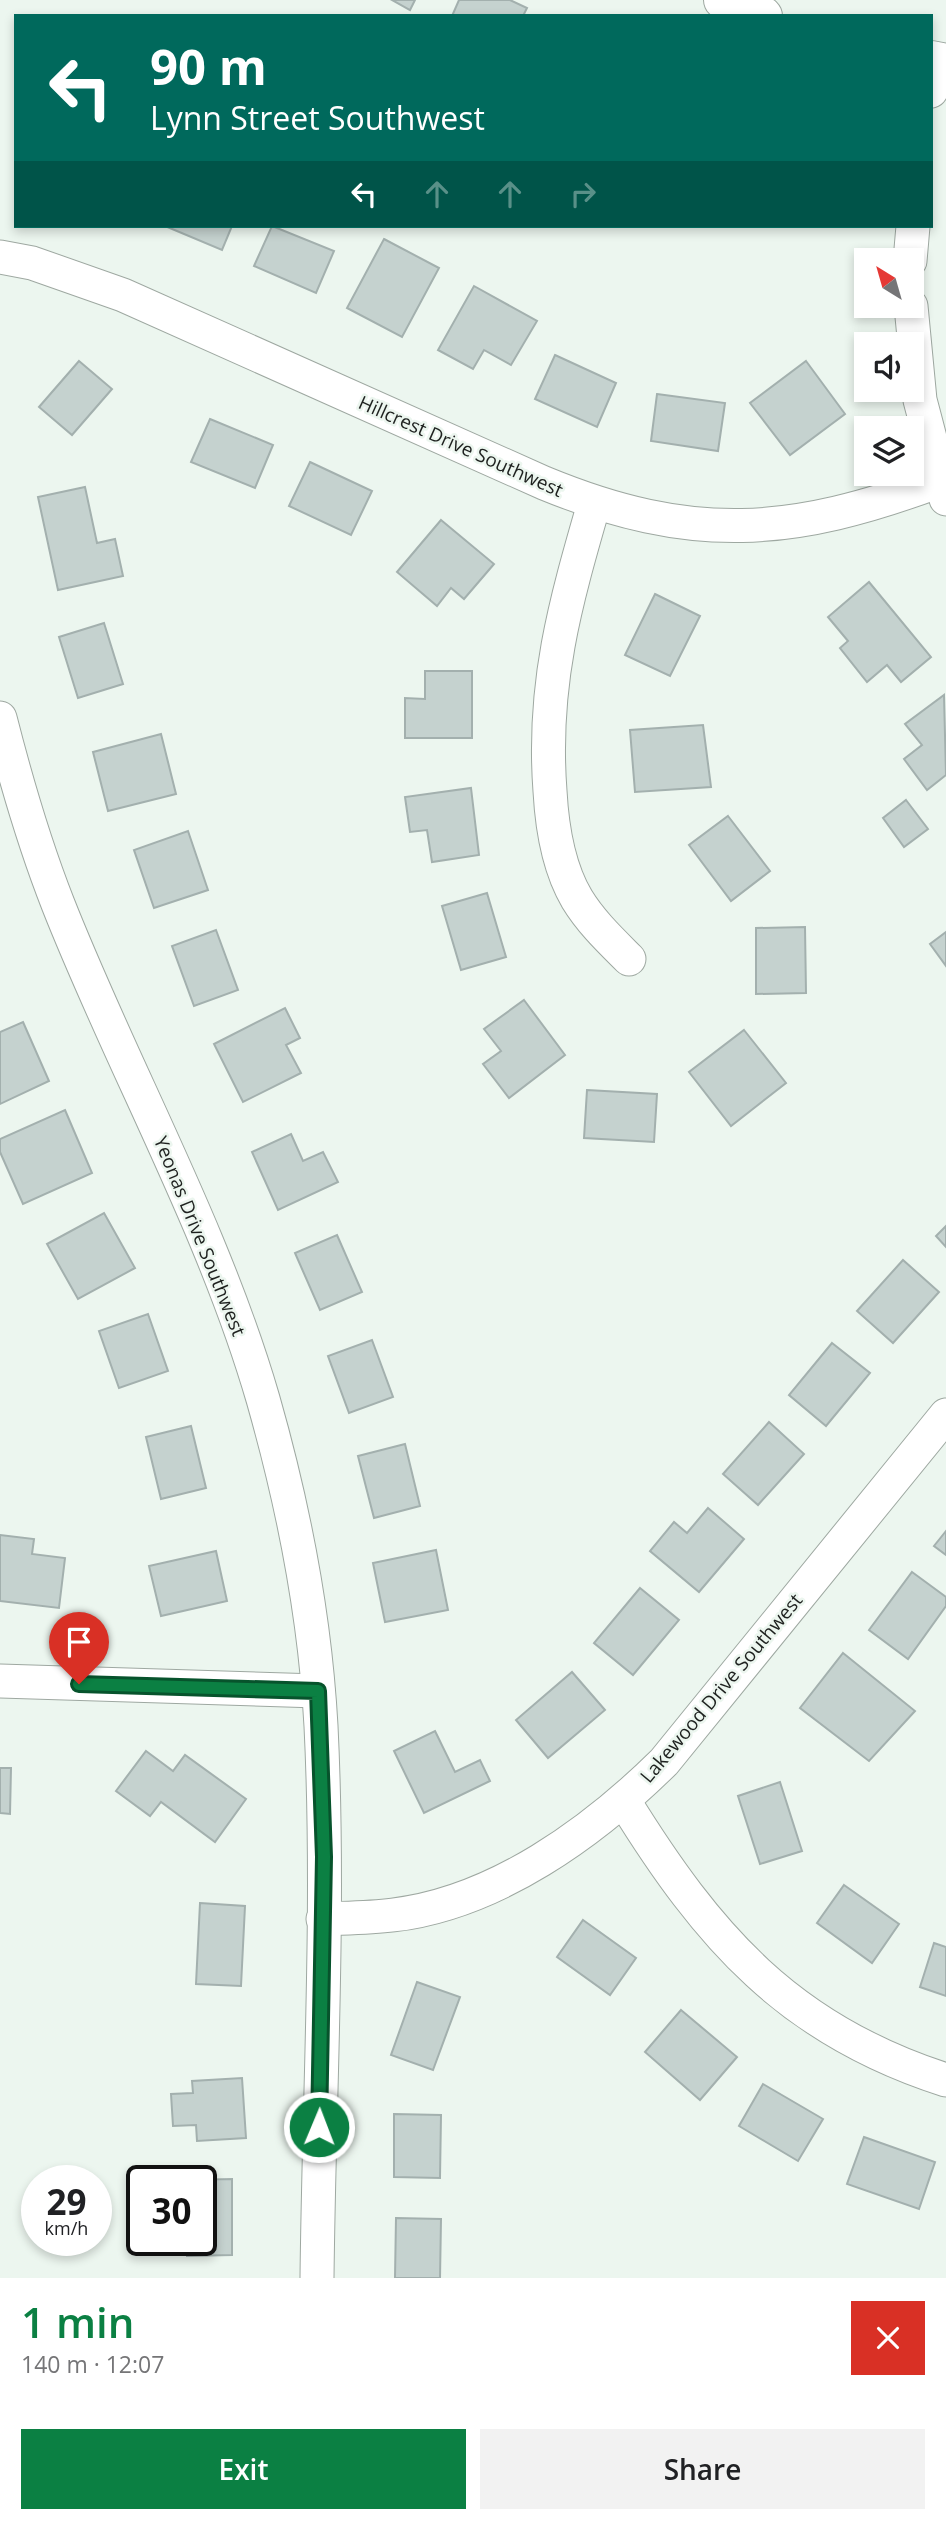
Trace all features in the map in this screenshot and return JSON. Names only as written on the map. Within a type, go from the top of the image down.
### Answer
[{"type":"street","points":[[723,0],[758,14]]},
{"type":"street","points":[[911,248],[913,228]]},
{"type":"street","name":"Hillcrest Drive Southwest","points":[[0,257],[32,263],[123,295],[594,504],[653,519],[713,526],[766,526],[824,518],[943,491]]},
{"type":"street","points":[[912,318],[920,400],[943,491]]},
{"type":"street","points":[[594,504],[561,621],[550,687],[547,750],[551,816],[561,862],[577,898],[599,930],[629,959]]},
{"type":"street","name":"Yeonas Drive Southwest","points":[[0,718],[23,807],[58,903],[222,1279],[262,1396],[288,1496],[318,1691],[324,1857],[317,2278]]},
{"type":"street","name":"Lakewood Drive Southwest","points":[[323,1919],[395,1915],[453,1900],[508,1878],[555,1851],[578,1837],[624,1801],[669,1756],[946,1415]]},
{"type":"street","points":[[0,1681],[318,1691]]},
{"type":"street","points":[[624,1801],[700,1915],[743,1962],[793,2004],[849,2039],[904,2067],[946,2080]]},
{"type":"building","points":[[392,0],[415,0],[410,10]]},
{"type":"building","points":[[459,0],[510,0],[527,8],[524,14],[453,14]]},
{"type":"building","points":[[170,228],[231,228],[222,250]]},
{"type":"building","points":[[271,228],[334,251],[316,293],[254,266]]},
{"type":"building","points":[[384,239],[439,268],[402,337],[347,308]]},
{"type":"building","points":[[474,286],[537,321],[511,365],[484,350],[473,369],[438,350]]},
{"type":"building","points":[[555,355],[616,383],[597,427],[535,399]]},
{"type":"building","points":[[79,361],[112,389],[72,435],[39,407]]},
{"type":"building","points":[[806,361],[845,414],[790,455],[750,403]]},
{"type":"building","points":[[657,394],[725,403],[718,451],[651,441]]},
{"type":"building","points":[[210,419],[273,445],[255,488],[191,462]]},
{"type":"building","points":[[310,462],[372,491],[351,535],[289,506]]},
{"type":"building","points":[[85,487],[97,543],[115,539],[123,576],[58,590],[38,497]]},
{"type":"building","points":[[441,520],[494,564],[464,599],[451,588],[437,606],[397,572]]},
{"type":"building","points":[[869,582],[931,657],[901,682],[887,665],[867,682],[840,648],[848,641],[828,617]]},
{"type":"building","points":[[655,594],[700,616],[670,676],[625,655]]},
{"type":"building","points":[[104,623],[123,684],[78,698],[59,637]]},
{"type":"building","points":[[425,671],[472,671],[472,738],[405,738],[405,698],[425,699]]},
{"type":"building","points":[[944,695],[946,775],[927,790],[904,759],[922,745],[905,724]]},
{"type":"building","points":[[703,725],[711,787],[635,792],[630,730]]},
{"type":"building","points":[[161,734],[176,794],[108,811],[93,752]]},
{"type":"building","points":[[471,788],[479,855],[432,862],[427,830],[410,832],[405,797]]},
{"type":"building","points":[[906,800],[928,829],[904,847],[883,818]]},
{"type":"building","points":[[728,816],[770,871],[731,901],[689,845]]},
{"type":"building","points":[[188,831],[208,890],[154,908],[134,850]]},
{"type":"building","points":[[487,893],[506,957],[461,970],[442,906]]},
{"type":"building","points":[[805,927],[806,993],[756,994],[756,928]]},
{"type":"building","points":[[216,930],[238,990],[194,1006],[172,946]]},
{"type":"building","points":[[946,932],[946,966],[930,944]]},
{"type":"building","points":[[524,1000],[565,1055],[509,1098],[483,1064],[501,1051],[484,1029]]},
{"type":"building","points":[[285,1008],[300,1038],[286,1045],[301,1073],[243,1102],[214,1044]]},
{"type":"building","points":[[23,1022],[49,1081],[0,1104],[0,1032]]},
{"type":"building","points":[[744,1030],[786,1083],[731,1126],[689,1072]]},
{"type":"building","points":[[587,1090],[657,1094],[654,1142],[584,1138]]},
{"type":"building","points":[[65,1110],[92,1173],[23,1204],[0,1152],[0,1139]]},
{"type":"building","points":[[291,1134],[303,1161],[323,1152],[338,1182],[278,1210],[252,1152]]},
{"type":"building","points":[[104,1213],[135,1268],[78,1299],[47,1244]]},
{"type":"building","points":[[946,1226],[946,1247],[936,1236]]},
{"type":"building","points":[[337,1235],[362,1292],[320,1310],[295,1253]]},
{"type":"building","points":[[903,1260],[939,1292],[893,1343],[857,1311]]},
{"type":"building","points":[[148,1314],[168,1371],[119,1388],[99,1331]]},
{"type":"building","points":[[372,1340],[393,1397],[349,1413],[328,1356]]},
{"type":"building","points":[[832,1343],[870,1373],[826,1426],[789,1395]]},
{"type":"building","points":[[769,1422],[804,1454],[758,1505],[723,1474]]},
{"type":"building","points":[[191,1426],[206,1488],[161,1499],[146,1437]]},
{"type":"building","points":[[405,1444],[420,1506],[374,1518],[358,1456]]},
{"type":"building","points":[[708,1508],[744,1539],[699,1592],[650,1551],[674,1522],[687,1533]]},
{"type":"building","points":[[946,1531],[946,1555],[934,1546]]},
{"type":"building","points":[[0,1535],[34,1539],[32,1554],[65,1558],[59,1608],[0,1601]]},
{"type":"building","points":[[436,1550],[448,1610],[385,1622],[373,1563]]},
{"type":"building","points":[[216,1551],[227,1601],[161,1616],[149,1566]]},
{"type":"building","points":[[912,1572],[946,1597],[946,1606],[908,1659],[869,1630]]},
{"type":"building","points":[[640,1588],[679,1620],[633,1675],[594,1643]]},
{"type":"building","points":[[843,1653],[915,1711],[869,1761],[800,1708]]},
{"type":"building","points":[[572,1672],[605,1710],[548,1758],[516,1720]]},
{"type":"building","points":[[435,1731],[455,1772],[480,1760],[490,1781],[424,1813],[394,1751]]},
{"type":"building","points":[[146,1751],[173,1771],[185,1755],[246,1799],[215,1842],[161,1802],[150,1816],[116,1791]]},
{"type":"building","points":[[0,1768],[11,1768],[10,1814],[0,1813]]},
{"type":"building","points":[[780,1782],[802,1851],[760,1864],[738,1796]]},
{"type":"building","points":[[844,1885],[899,1924],[872,1963],[817,1923]]},
{"type":"building","points":[[200,1903],[245,1906],[241,1986],[196,1984]]},
{"type":"building","points":[[583,1920],[636,1958],[610,1995],[557,1957]]},
{"type":"building","points":[[934,1943],[946,1947],[946,1996],[920,1987]]},
{"type":"building","points":[[417,1982],[460,1997],[433,2070],[391,2055]]},
{"type":"building","points":[[681,2010],[737,2057],[700,2100],[645,2052]]},
{"type":"building","points":[[242,2078],[246,2138],[197,2141],[196,2125],[173,2126],[171,2094],[193,2093],[192,2081]]},
{"type":"building","points":[[763,2084],[823,2119],[798,2161],[739,2126]]},
{"type":"building","points":[[394,2114],[441,2115],[440,2178],[394,2177]]},
{"type":"building","points":[[864,2137],[935,2162],[919,2209],[847,2184]]},
{"type":"building","points":[[217,2179],[232,2179],[232,2255],[217,2255]]},
{"type":"building","points":[[396,2218],[441,2219],[440,2278],[395,2278]]},
{"type":"route","points":[[79,1684],[318,1691],[324,1857],[319,2127]]}]
